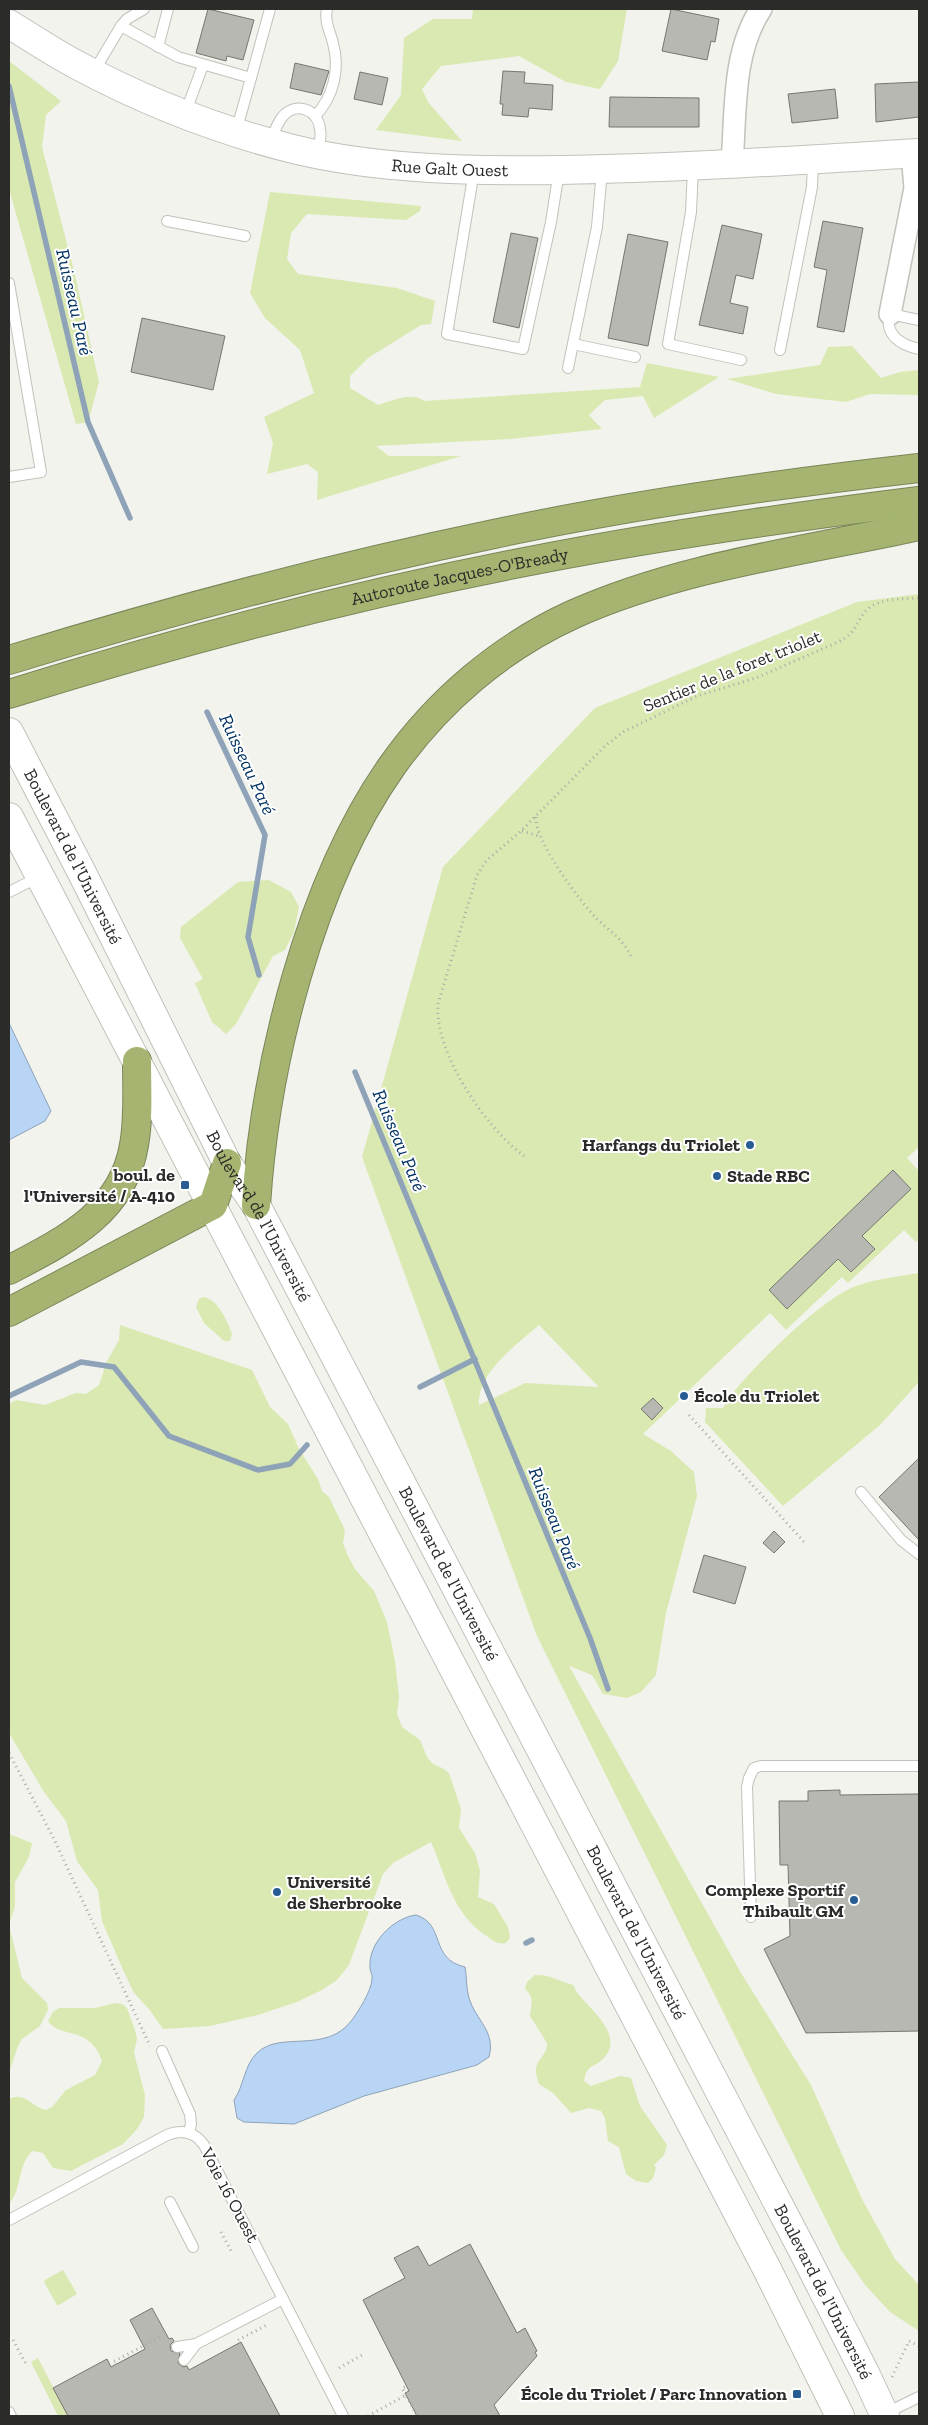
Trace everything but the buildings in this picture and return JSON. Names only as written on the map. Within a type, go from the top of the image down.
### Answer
[{"type":"highway","name":"Autoroute Jacques-O'Bready","points":[[12,659],[222,598],[495,533],[697,497],[919,468]]},
{"type":"highway","name":"Autoroute Jacques-O'Bready","points":[[20,691],[221,632],[319,607],[486,569],[726,527],[919,501]]},
{"type":"highway","points":[[256,1205],[260,1149],[275,1064],[294,989],[324,901],[350,840],[380,784],[402,752],[444,706],[478,674],[524,641],[555,623],[610,600],[712,570],[919,526]]},
{"type":"highway","points":[[9,1270],[76,1232],[102,1210],[116,1192],[126,1174],[134,1146],[137,1061]]},
{"type":"highway","points":[[9,1312],[213,1205],[228,1163]]},
{"type":"main road","name":"Rue Galt Ouest","points":[[9,24],[93,73],[185,115],[236,133],[318,154],[401,164],[474,169],[559,170],[916,153]]},
{"type":"main road","name":"Boulevard de l'Université","points":[[9,732],[228,1163],[256,1205],[804,2253],[865,2373],[882,2415]]},
{"type":"main road","name":"Boulevard de l'Université","points":[[9,816],[797,2326],[840,2416]]},
{"type":"street","points":[[732,163],[739,72],[749,26],[761,9]]},
{"type":"street","points":[[890,314],[914,188],[916,153]]},
{"type":"lane","points":[[93,73],[126,19],[144,9]]},
{"type":"lane","points":[[158,47],[168,9]]},
{"type":"lane","points":[[236,133],[270,9]]},
{"type":"lane","points":[[315,116],[328,101],[336,68],[334,44],[325,17],[327,9]]},
{"type":"lane","points":[[122,26],[158,47],[203,65],[251,78]]},
{"type":"lane","points":[[185,115],[203,65]]},
{"type":"lane","points":[[270,142],[279,121],[288,112],[296,108],[303,108],[315,116],[320,128],[318,154]]},
{"type":"lane","points":[[780,350],[812,187],[813,159]]},
{"type":"lane","points":[[693,165],[691,212],[668,344],[741,360]]},
{"type":"lane","points":[[474,169],[447,334],[523,350],[551,222],[559,170]]},
{"type":"lane","points":[[568,368],[597,227],[602,169]]},
{"type":"lane","points":[[167,221],[245,236]]},
{"type":"lane","points":[[9,283],[11,310],[41,472],[9,477]]},
{"type":"lane","points":[[919,320],[890,314],[889,326],[895,338],[908,347],[919,349]]},
{"type":"lane","points":[[573,344],[635,357]]},
{"type":"lane","points":[[9,892],[40,876]]},
{"type":"lane","points":[[861,1492],[901,1540],[919,1554]]},
{"type":"lane","points":[[751,1917],[747,1787],[754,1768],[761,1766],[919,1766]]},
{"type":"lane","points":[[162,2051],[190,2114],[191,2124],[188,2132]]},
{"type":"lane","name":"Voie 16 Ouest","points":[[9,2220],[167,2135],[178,2131],[188,2132],[198,2137],[204,2145],[343,2416]]},
{"type":"lane","points":[[170,2202],[193,2247]]},
{"type":"lane","points":[[177,2347],[196,2344],[284,2299]]},
{"type":"lane","points":[[184,2360],[196,2344]]},
{"type":"lane","points":[[882,2415],[919,2397]]},
{"type":"lane","points":[[9,2412],[11,2416]]},
{"type":"path","name":"Sentier de la foret triolet","points":[[524,1156],[512,1147],[469,1096],[441,1035],[436,1018],[438,1004],[477,875],[487,860],[521,832],[605,746],[623,732],[697,696],[756,678],[838,642],[851,635],[862,616],[873,605],[919,598]]},
{"type":"path","points":[[536,816],[540,837],[576,892],[595,917],[620,938],[631,957]]},
{"type":"path","points":[[521,832],[540,837]]},
{"type":"path","points":[[689,1415],[805,1543]]},
{"type":"path","points":[[9,1754],[58,1848],[151,2048],[162,2051]]},
{"type":"path","points":[[221,2232],[231,2251]]},
{"type":"path","points":[[116,2363],[160,2337]]},
{"type":"path","points":[[13,2340],[26,2364]]},
{"type":"path","points":[[892,2378],[909,2340],[919,2346]]},
{"type":"path","points":[[339,2368],[364,2354]]},
{"type":"path","points":[[407,2386],[402,2388],[417,2416]]},
{"type":"path","points":[[368,2416],[406,2395]]},
{"type":"green space","points":[[473,9],[627,9],[618,61],[600,89],[566,82],[519,56],[441,66],[422,89],[428,102],[462,141],[376,130],[401,95],[404,38],[433,19],[472,19]]},
{"type":"green space","points":[[9,61],[61,101],[46,115],[42,147],[75,275],[99,382],[88,422],[76,424],[9,189]]},
{"type":"green space","points":[[270,192],[421,206],[420,211],[406,220],[307,214],[291,233],[287,259],[298,274],[397,288],[435,301],[431,324],[421,325],[368,358],[350,376],[350,388],[378,405],[408,397],[419,398],[424,401],[640,387],[647,363],[719,377],[654,418],[643,396],[605,400],[589,415],[602,429],[510,439],[376,446],[389,456],[461,456],[317,500],[318,472],[307,464],[267,474],[273,443],[264,417],[314,393],[300,350],[265,318],[250,293]]},
{"type":"green space","points":[[852,346],[881,378],[900,372],[919,370],[919,395],[870,394],[846,402],[776,394],[727,379],[820,365],[828,347]]},
{"type":"green space","name":"École du Triolet","points":[[919,594],[919,1147],[907,1158],[919,1171],[919,1239],[916,1242],[904,1230],[848,1283],[842,1277],[786,1330],[770,1313],[643,1434],[671,1451],[694,1472],[697,1496],[666,1613],[656,1675],[641,1692],[627,1698],[603,1694],[592,1675],[569,1666],[741,1973],[811,2085],[862,2199],[895,2259],[919,2285],[919,2331],[890,2312],[866,2286],[841,2250],[537,1636],[362,1157],[443,867],[595,708],[857,602]],"holes":[[[539,1325],[599,1387],[525,1383],[479,1405],[480,1393],[491,1371],[510,1350]]]},
{"type":"green space","points":[[269,880],[291,892],[299,907],[294,932],[285,950],[273,956],[236,1024],[226,1034],[212,1022],[195,983],[203,979],[180,938],[181,927],[238,882]]},
{"type":"green space","points":[[918,1273],[919,1382],[880,1425],[783,1506],[705,1422],[706,1408],[723,1408],[746,1378],[781,1342],[820,1308],[837,1296],[867,1282]]},
{"type":"green space","points":[[203,1297],[213,1302],[221,1311],[232,1334],[230,1341],[224,1341],[204,1323],[196,1307],[199,1299]]},
{"type":"green space","points":[[120,1325],[252,1370],[270,1407],[288,1424],[299,1449],[318,1479],[322,1491],[329,1497],[345,1530],[343,1543],[348,1556],[355,1569],[374,1591],[387,1622],[395,1661],[399,1697],[397,1714],[402,1727],[420,1740],[427,1757],[433,1764],[449,1773],[461,1809],[459,1828],[475,1853],[480,1871],[478,1897],[494,1904],[508,1927],[510,1938],[506,1943],[498,1943],[490,1939],[465,1916],[451,1893],[431,1842],[393,1863],[383,1874],[349,1965],[337,1980],[322,1990],[297,2002],[258,2015],[210,2026],[163,2029],[149,2009],[134,1993],[102,1921],[98,1890],[77,1861],[66,1821],[44,1792],[9,1733],[9,1404],[16,1400],[45,1405],[76,1393],[86,1394],[99,1385],[107,1361],[119,1340]]},
{"type":"green space","points":[[9,1834],[32,1843],[29,1857],[15,1882],[15,1907],[9,1924]]},
{"type":"green space","points":[[9,1925],[22,1978],[47,2003],[48,2010],[40,2026],[22,2039],[9,2073]]},
{"type":"green space","points":[[535,1975],[549,1977],[573,1985],[578,1994],[604,2024],[610,2041],[609,2049],[601,2061],[589,2068],[584,2081],[591,2086],[620,2076],[631,2078],[640,2106],[667,2145],[664,2155],[654,2165],[656,2168],[653,2178],[648,2183],[636,2181],[626,2174],[619,2147],[608,2141],[605,2118],[601,2111],[589,2108],[571,2113],[553,2093],[539,2084],[536,2069],[547,2043],[530,2016],[531,1998],[525,1989],[527,1982]]},
{"type":"green space","points":[[115,2003],[122,2004],[127,2008],[135,2030],[137,2039],[134,2053],[145,2095],[144,2117],[137,2129],[123,2144],[71,2171],[53,2168],[43,2153],[32,2151],[24,2164],[16,2191],[9,2204],[9,2099],[14,2097],[24,2098],[46,2110],[52,2107],[66,2090],[95,2075],[102,2061],[97,2050],[90,2042],[83,2037],[60,2030],[48,2021],[53,2012],[59,2008],[95,2008]]},
{"type":"green space","points":[[63,2270],[77,2294],[57,2305],[44,2282]]},
{"type":"green space","points":[[38,2358],[68,2416],[58,2416],[31,2362]]},
{"type":"water","points":[[9,1023],[51,1111],[45,1121],[9,1140]]},
{"type":"water","points":[[416,1915],[425,1919],[431,1926],[446,1957],[454,1963],[465,1967],[469,1998],[490,2040],[489,2057],[477,2065],[364,2096],[294,2124],[244,2122],[237,2118],[234,2100],[249,2063],[257,2053],[267,2046],[278,2043],[317,2040],[341,2031],[355,2016],[369,1989],[372,1978],[370,1959],[378,1941],[391,1926],[407,1917]]},
{"type":"waterway","name":"Ruisseau Paré","points":[[9,86],[88,422],[130,518]]},
{"type":"waterway","name":"Ruisseau Paré","points":[[207,712],[265,835],[248,937],[259,975]]},
{"type":"waterway","name":"Ruisseau Paré","points":[[355,1072],[590,1638],[608,1689]]},
{"type":"waterway","name":"Ruisseau Paré","points":[[420,1387],[475,1359]]},
{"type":"waterway","name":"Ruisseau Paré","points":[[9,1396],[81,1362],[114,1367],[169,1436],[258,1470],[290,1464],[307,1445]]},
{"type":"waterway","name":"Ruisseau Paré","points":[[526,1943],[532,1940]]},
{"type":"place","name":"Harfangs du Triolet","points":[[750,1145]]},
{"type":"place","name":"Stade RBC","points":[[717,1176]]},
{"type":"place","name":"boul. de l'Université / A-410","points":[[185,1185]]},
{"type":"place","name":"École du Triolet","points":[[684,1396]]},
{"type":"place","name":"Université de Sherbrooke","points":[[277,1892]]},
{"type":"place","name":"Complexe Sportif Thibault GM","points":[[854,1900]]},
{"type":"place","name":"École du Triolet / Parc Innovation","points":[[797,2394]]}]
